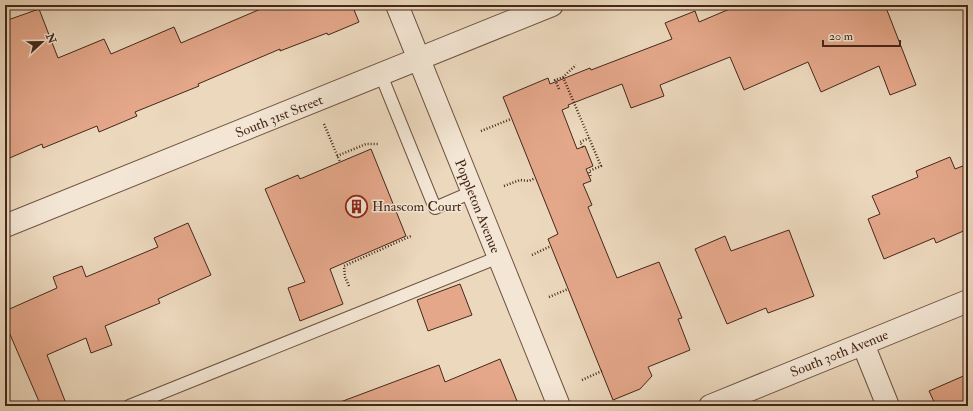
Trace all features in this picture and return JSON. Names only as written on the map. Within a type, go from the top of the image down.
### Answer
[{"type":"street","name":"Poppleton Avenue","points":[[397,5],[559,406]]},
{"type":"street","name":"South 31st Street","points":[[5,226],[552,5]]},
{"type":"street","name":"South 30th Avenue","points":[[710,406],[968,301]]},
{"type":"street","points":[[862,344],[888,406]]},
{"type":"lane","points":[[381,75],[435,208],[472,192]]},
{"type":"lane","points":[[129,406],[499,257]]},
{"type":"path","points":[[558,89],[555,80],[563,77],[576,65]]},
{"type":"path","points":[[563,77],[601,166],[589,171],[591,178]]},
{"type":"path","points":[[481,131],[512,119]]},
{"type":"path","points":[[323,121],[340,162]]},
{"type":"path","points":[[583,147],[580,142],[589,138]]},
{"type":"path","points":[[337,156],[366,144],[378,144]]},
{"type":"path","points":[[504,186],[520,180],[529,181],[535,178]]},
{"type":"path","points":[[349,286],[344,266],[374,251],[411,236]]},
{"type":"path","points":[[532,255],[551,246]]},
{"type":"path","points":[[549,297],[568,289]]},
{"type":"path","points":[[582,380],[602,371]]},
{"type":"building","points":[[270,5],[352,5],[359,22],[328,35],[327,33],[280,51],[280,49],[198,84],[199,86],[135,112],[137,116],[99,132],[97,126],[43,148],[42,144],[5,160],[5,21],[39,9],[58,58],[104,39],[111,54],[174,27],[181,43]]},
{"type":"building","points":[[739,5],[885,5],[916,85],[890,95],[879,66],[821,92],[808,62],[744,90],[730,57],[660,85],[664,96],[631,108],[622,84],[568,105],[569,107],[562,110],[577,149],[585,146],[593,166],[586,169],[591,181],[583,184],[592,205],[588,207],[617,278],[659,262],[682,318],[678,319],[690,350],[648,367],[652,376],[640,389],[613,400],[548,239],[558,234],[503,97],[548,78],[550,84],[672,39],[665,23],[695,11],[699,22]]},
{"type":"building","points":[[371,149],[406,236],[330,269],[343,304],[300,321],[288,288],[305,282],[265,189],[298,175],[300,179]]},
{"type":"building","points":[[950,157],[955,169],[968,164],[968,229],[936,243],[934,238],[884,259],[868,219],[880,214],[872,196],[918,177],[916,171]]},
{"type":"building","points":[[188,223],[211,275],[158,299],[160,303],[105,326],[112,345],[91,353],[86,338],[47,355],[67,406],[41,406],[5,323],[5,311],[57,288],[53,277],[82,266],[86,277],[158,247],[154,238]]},
{"type":"building","points":[[789,230],[814,296],[768,313],[766,308],[727,324],[695,249],[725,236],[731,251]]},
{"type":"building","points":[[460,284],[472,315],[428,331],[417,300]]},
{"type":"building","points":[[500,359],[519,406],[336,406],[335,404],[439,365],[445,382]]},
{"type":"building","points":[[968,374],[968,406],[936,406],[929,391]]},
{"type":"place","name":"Hnascom Court","points":[[356,206]]}]
